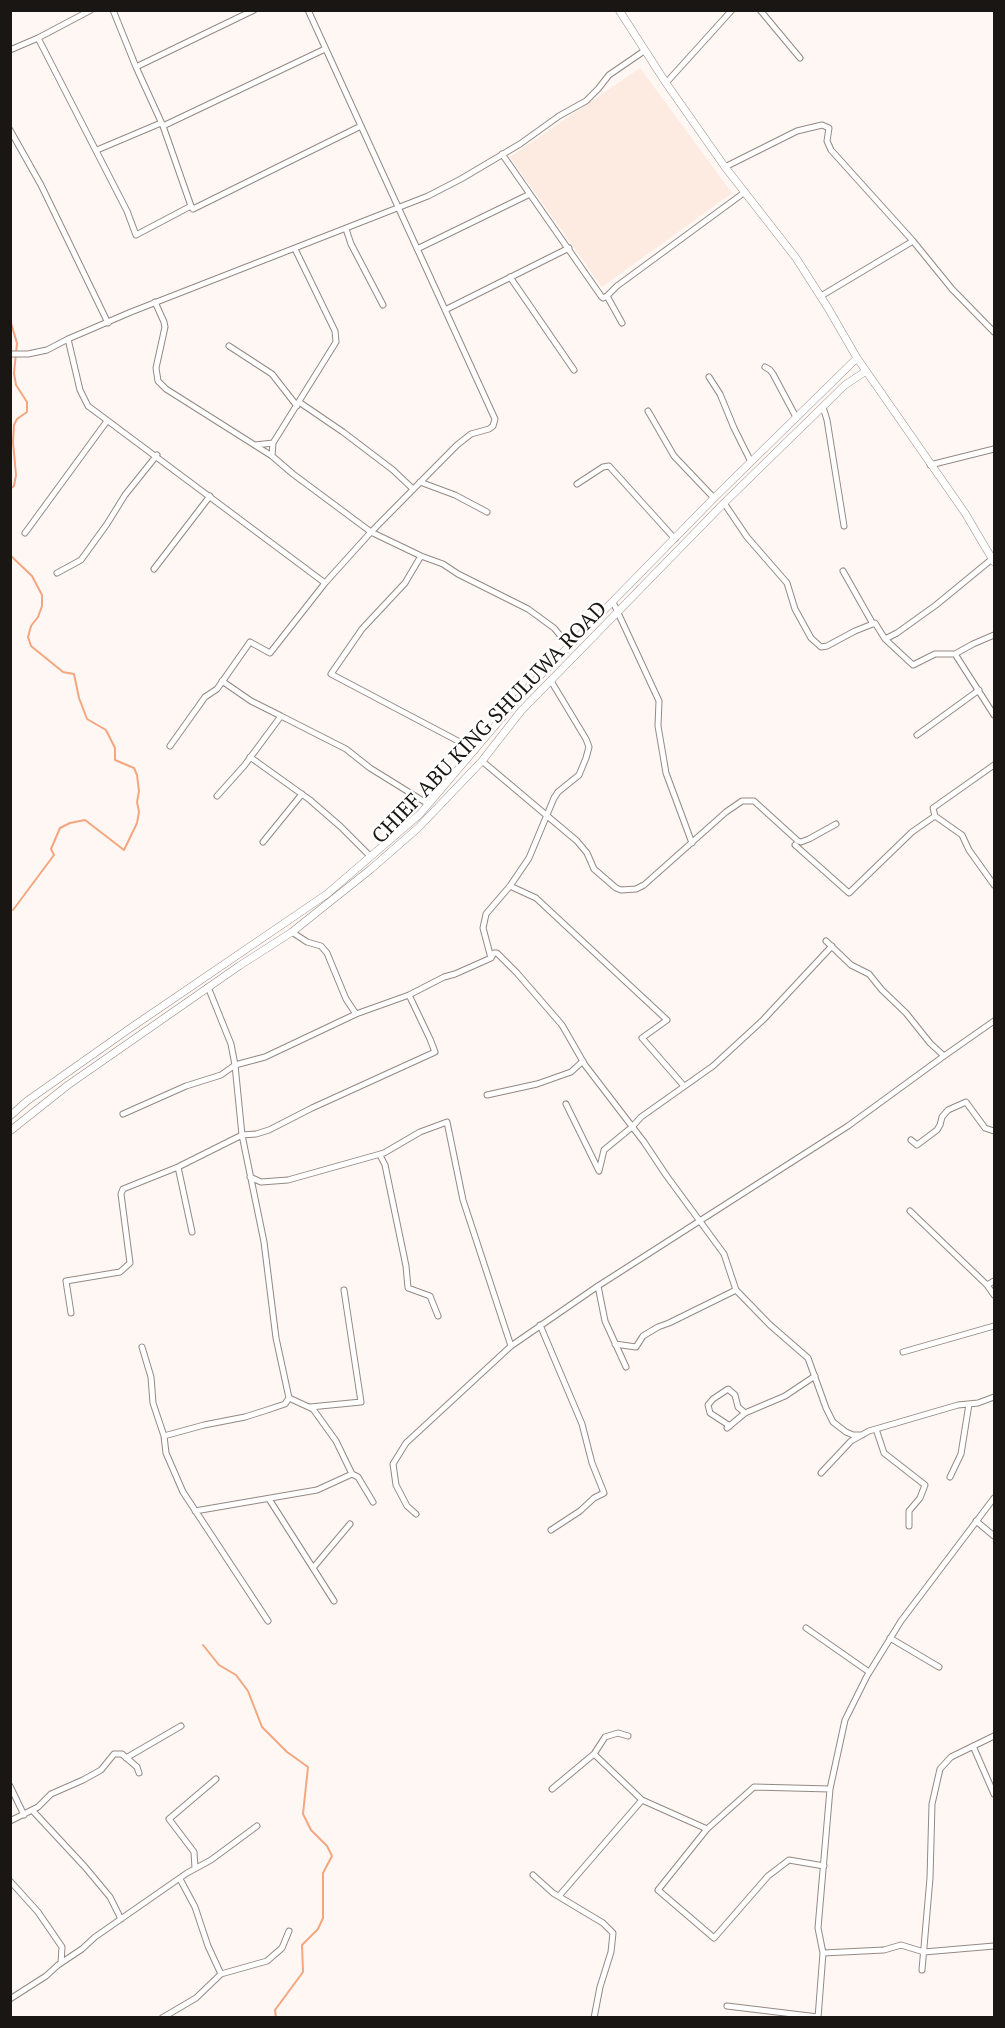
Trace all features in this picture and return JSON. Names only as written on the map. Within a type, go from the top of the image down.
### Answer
[{"type":"street","points":[[10,50],[92,10]]},
{"type":"street","points":[[113,10],[162,125],[191,207]]},
{"type":"street","points":[[136,67],[254,10]]},
{"type":"street","points":[[170,746],[205,696],[217,689],[250,642],[270,653],[325,583],[370,532],[464,438],[489,429],[495,419],[308,10]]},
{"type":"street","points":[[618,10],[725,166],[796,258],[857,358],[965,513],[993,561],[917,619],[885,639]]},
{"type":"street","points":[[666,83],[732,10]]},
{"type":"street","points":[[760,10],[800,58]]},
{"type":"street","points":[[38,38],[97,150],[136,234],[191,207],[198,208],[361,126]]},
{"type":"street","points":[[97,150],[162,125],[325,49]]},
{"type":"street","points":[[10,354],[40,352],[155,302],[346,229],[455,182],[586,100],[609,75],[644,51]]},
{"type":"street","points":[[725,166],[797,131],[822,125],[829,128],[827,141],[831,150],[913,241],[952,289],[994,332]]},
{"type":"street","points":[[10,130],[41,185],[108,323]]},
{"type":"street","points":[[502,154],[603,298],[745,192]]},
{"type":"street","points":[[417,249],[530,194]]},
{"type":"street","points":[[346,229],[351,244],[383,305]]},
{"type":"street","points":[[820,296],[913,241]]},
{"type":"street","points":[[445,310],[569,248]]},
{"type":"street","points":[[272,456],[273,443],[333,348],[336,339],[335,331],[295,249]]},
{"type":"street","points":[[510,277],[574,369]]},
{"type":"street","points":[[607,296],[622,323]]},
{"type":"street","points":[[155,302],[165,327],[156,360],[158,381],[176,396],[272,456],[370,532],[443,564],[458,574],[528,609],[554,628],[569,646]]},
{"type":"street","points":[[68,339],[83,398],[88,406],[157,455],[325,583]]},
{"type":"street","points":[[229,346],[272,374],[298,404],[343,432],[393,470],[413,489]]},
{"type":"street","points":[[10,1116],[27,1101],[327,894],[420,814],[522,694],[714,498],[857,358]]},
{"type":"street","points":[[765,367],[773,374],[796,417]]},
{"type":"street","name":"CHIEF ABU KING SHULUWA ROAD","points":[[10,1131],[68,1085],[208,987],[292,932],[418,828],[482,761],[521,711],[724,503],[844,386],[866,371]]},
{"type":"street","points":[[709,377],[720,394],[751,462]]},
{"type":"street","points":[[823,407],[844,526]]},
{"type":"street","points":[[648,411],[674,456],[714,498]]},
{"type":"street","points":[[25,533],[107,421]]},
{"type":"street","points":[[255,445],[273,443]]},
{"type":"street","points":[[930,465],[994,449]]},
{"type":"street","points":[[57,573],[81,560],[107,524],[124,495],[157,455]]},
{"type":"street","points":[[577,484],[603,467],[609,466],[675,539]]},
{"type":"street","points":[[420,482],[455,495],[487,512]]},
{"type":"street","points":[[154,569],[210,496]]},
{"type":"street","points":[[724,503],[747,537],[787,583],[795,609],[817,645],[825,647],[873,624]]},
{"type":"street","points":[[421,556],[405,583],[362,629],[331,674],[476,750]]},
{"type":"street","points":[[843,571],[873,624],[875,623],[885,639],[913,665],[935,654],[955,654],[994,635]]},
{"type":"street","points":[[613,602],[659,701],[658,726],[666,773],[692,843]]},
{"type":"street","points":[[955,654],[994,715]]},
{"type":"street","points":[[222,681],[251,701],[345,749],[370,768],[428,804]]},
{"type":"street","points":[[551,681],[582,731],[589,747],[579,775],[558,792],[529,858],[510,886],[492,905],[483,923],[483,933],[491,953],[501,957],[517,973],[562,1025],[583,1061],[724,1254],[736,1290],[808,1358],[833,1422],[846,1432],[862,1435]]},
{"type":"street","points":[[917,735],[979,690]]},
{"type":"street","points":[[217,796],[281,716]]},
{"type":"street","points":[[250,757],[302,794],[341,827],[370,856]]},
{"type":"street","points":[[482,761],[578,841],[594,869],[621,890],[639,888],[726,812],[742,801],[754,801],[798,841],[809,839],[836,824]]},
{"type":"street","points":[[994,765],[933,808],[935,816],[962,835],[969,850],[994,885]]},
{"type":"street","points":[[263,842],[302,794]]},
{"type":"street","points":[[795,845],[849,893],[912,832],[935,816]]},
{"type":"street","points":[[988,874],[994,871]]},
{"type":"street","points":[[510,886],[536,898],[667,1020],[642,1038],[684,1086]]},
{"type":"street","points":[[292,932],[307,942],[321,946],[327,953],[346,999],[356,1014]]},
{"type":"street","points":[[826,941],[851,965],[869,974],[944,1056]]},
{"type":"street","points":[[566,1104],[599,1171],[604,1150],[641,1117],[713,1066],[763,1020],[832,946]]},
{"type":"street","points":[[123,1114],[179,1088],[221,1074],[235,1065],[265,1057],[356,1014],[409,995],[491,953]]},
{"type":"street","points":[[233,958],[239,966]]},
{"type":"street","points":[[164,1436],[264,1411],[285,1404],[289,1398],[276,1338],[264,1242],[242,1135],[231,1044],[208,987]]},
{"type":"street","points":[[71,1313],[66,1281],[120,1272],[130,1263],[121,1194],[123,1189],[178,1167],[242,1135],[269,1130],[320,1104],[435,1052],[409,995]]},
{"type":"street","points":[[416,1514],[407,1506],[396,1485],[393,1464],[406,1443],[511,1346],[598,1286],[848,1126],[944,1056],[993,1024]]},
{"type":"street","points":[[487,1095],[537,1084],[571,1072],[583,1061]]},
{"type":"street","points":[[911,1140],[917,1145],[936,1130],[948,1110],[966,1102],[986,1128],[994,1131]]},
{"type":"street","points":[[250,1177],[261,1182],[288,1180],[380,1155],[420,1132],[447,1122],[462,1200],[511,1346]]},
{"type":"street","points":[[380,1155],[385,1165],[406,1266],[408,1288],[430,1296],[438,1316]]},
{"type":"street","points":[[178,1167],[192,1232]]},
{"type":"street","points":[[909,1211],[994,1295]]},
{"type":"street","points":[[987,1286],[994,1281]]},
{"type":"street","points":[[598,1286],[605,1321],[626,1367]]},
{"type":"street","points":[[308,1407],[361,1402],[344,1290]]},
{"type":"street","points":[[615,1344],[636,1347],[643,1336],[658,1327],[736,1290]]},
{"type":"street","points":[[540,1324],[582,1424],[592,1463],[604,1493],[551,1530]]},
{"type":"street","points":[[903,1352],[994,1326]]},
{"type":"street","points":[[142,1347],[151,1377],[153,1403],[164,1436],[166,1453],[183,1492],[268,1621]]},
{"type":"street","points":[[745,1413],[738,1407],[735,1395],[728,1389],[708,1405],[710,1413],[729,1427],[745,1413],[785,1396],[815,1376]]},
{"type":"street","points":[[820,1473],[851,1441],[862,1435],[958,1405],[978,1403],[994,1397]]},
{"type":"street","points":[[289,1398],[313,1409],[336,1441],[352,1474],[358,1477],[373,1502]]},
{"type":"street","points":[[950,1477],[961,1454],[969,1404]]},
{"type":"street","points":[[876,1429],[884,1453],[925,1485],[920,1498],[909,1511],[909,1526]]},
{"type":"street","points":[[195,1511],[317,1490],[352,1474]]},
{"type":"street","points":[[727,2006],[818,2017],[823,1953],[818,1928],[830,1789],[845,1720],[869,1672],[901,1621],[994,1498]]},
{"type":"street","points":[[268,1499],[334,1600]]},
{"type":"street","points":[[976,1521],[994,1536]]},
{"type":"street","points":[[313,1568],[350,1524]]},
{"type":"street","points":[[806,1628],[869,1672]]},
{"type":"street","points":[[890,1638],[939,1667]]},
{"type":"street","points":[[126,1758],[181,1726]]},
{"type":"street","points":[[552,1789],[594,1754],[605,1737],[618,1733],[628,1736]]},
{"type":"street","points":[[922,1970],[930,1878],[932,1804],[940,1769],[951,1757],[994,1736]]},
{"type":"street","points":[[974,1746],[994,1794]]},
{"type":"street","points":[[10,1821],[32,1810],[51,1794],[101,1770],[114,1754],[123,1754],[137,1767],[139,1773]]},
{"type":"street","points":[[594,1754],[642,1800],[707,1829]]},
{"type":"street","points":[[195,1868],[194,1852],[169,1819],[216,1779]]},
{"type":"street","points":[[10,1786],[24,1815]]},
{"type":"street","points":[[824,1866],[789,1860],[768,1876],[714,1938],[658,1890],[707,1829],[754,1787],[830,1789]]},
{"type":"street","points":[[559,1896],[642,1800]]},
{"type":"street","points":[[32,1810],[110,1897],[121,1919]]},
{"type":"street","points":[[10,1999],[46,1976],[121,1919],[195,1868],[211,1860],[257,1826]]},
{"type":"street","points":[[532,1875],[559,1896],[603,1923],[613,1933],[594,2018]]},
{"type":"street","points":[[180,1879],[195,1907],[208,1946],[221,1974]]},
{"type":"street","points":[[10,1881],[38,1912],[62,1947],[61,1963]]},
{"type":"street","points":[[162,2018],[196,1998],[221,1974],[267,1961],[282,1948],[289,1931]]},
{"type":"street","points":[[823,1953],[884,1950],[902,1945],[924,1952],[994,1946]]},
{"type":"shaded area","points":[[640,68],[732,193],[602,287],[510,157]]},
{"type":"waterway","points":[[10,320],[17,343],[14,373],[16,385],[27,402],[27,412],[17,419],[14,425],[16,475],[14,486],[10,489]]},
{"type":"waterway","points":[[10,555],[32,576],[42,595],[42,606],[28,637],[31,646],[63,672],[74,674],[79,698],[87,719],[106,730],[115,748],[115,760],[134,768],[139,791],[137,823],[124,850],[85,820],[60,828],[51,849],[54,855],[13,910]]},
{"type":"waterway","points":[[203,1645],[219,1665],[236,1675],[248,1691],[262,1727],[287,1752],[308,1767],[303,1814],[311,1830],[327,1846],[332,1856],[323,1873],[323,1918],[318,1929],[302,1945],[303,1972],[275,2010],[276,2018]]}]
